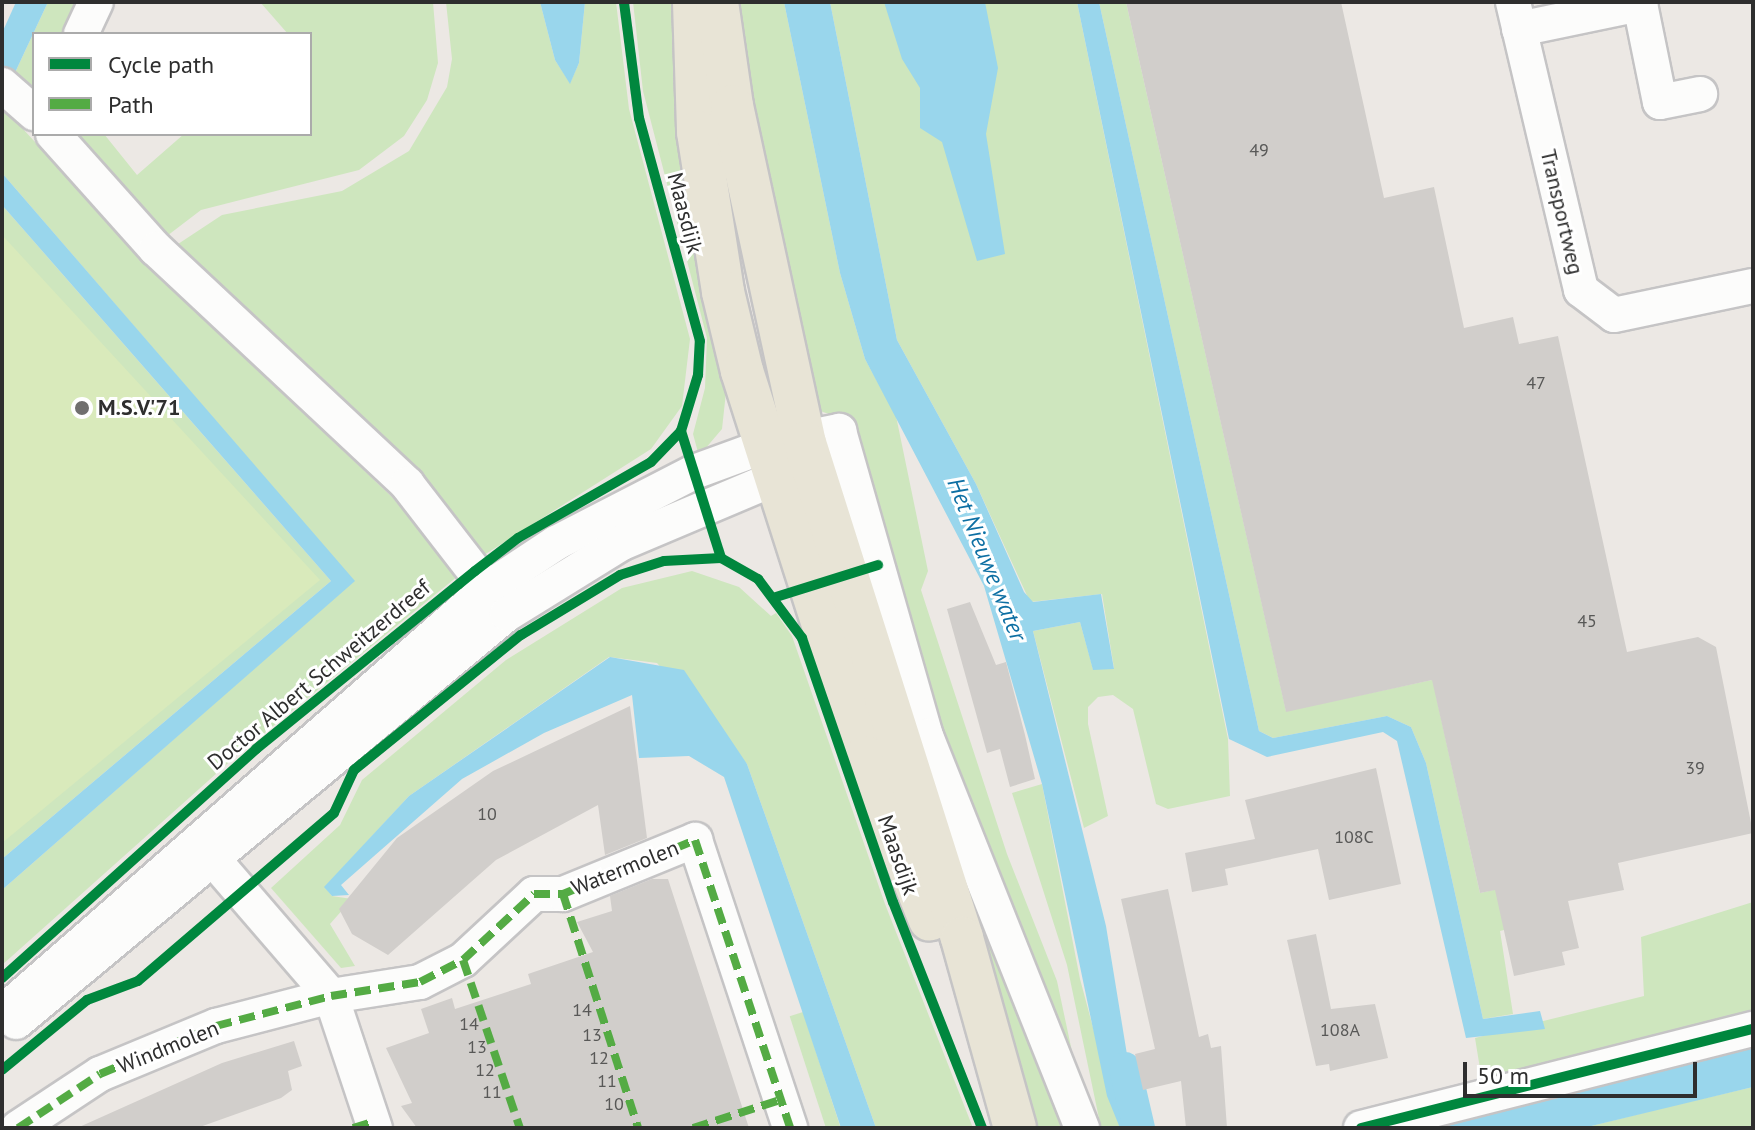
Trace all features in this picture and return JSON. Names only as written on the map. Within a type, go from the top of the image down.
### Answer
[{"type":"main road","name":"Maasdijk","points":[[694,2],[698,132],[723,292],[980,1008],[1015,1128]]},
{"type":"main road","name":"Maasdijk","points":[[717,2],[782,456]]},
{"type":"street","points":[[82,32],[96,2]]},
{"type":"street","points":[[1516,15],[1640,4],[1660,102],[1700,94]]},
{"type":"street","name":"Transportweg","points":[[1516,15],[1581,290],[1614,315],[1753,286]]},
{"type":"street","points":[[2,85],[32,111]]},
{"type":"street","points":[[55,136],[156,249],[407,484],[498,601]]},
{"type":"street","points":[[2,1013],[205,850],[498,601],[628,504],[782,456],[839,431],[926,736],[1082,1128]]},
{"type":"street","name":"Watermolen","points":[[331,996],[420,982],[463,960],[534,894],[563,894],[695,840],[790,1128]]},
{"type":"street","points":[[205,850],[331,996],[375,1128]]},
{"type":"street","points":[[2,1030],[28,1016],[205,850]]},
{"type":"street","name":"Windmolen","points":[[18,1128],[100,1074],[216,1026],[331,996]]},
{"type":"street","points":[[1361,1128],[1753,1029]]},
{"type":"green space","points":[[48,2],[77,2],[62,32],[34,32]]},
{"type":"green space","points":[[260,2],[433,2],[438,63],[427,100],[404,136],[359,170],[201,210],[163,239],[71,136],[106,136],[137,175],[182,136],[312,136],[312,32],[286,32]]},
{"type":"green space","points":[[446,2],[540,2],[555,60],[570,83],[579,63],[585,2],[616,2],[629,109],[690,339],[682,406],[651,449],[481,557],[172,248],[222,215],[342,191],[409,151],[447,87],[452,59]]},
{"type":"green space","points":[[633,2],[677,2],[727,383],[722,429],[699,456],[693,434],[705,388],[707,338],[643,91]]},
{"type":"green space","points":[[727,2],[784,2],[840,273],[865,359],[896,416],[928,571],[921,590],[1007,854],[1057,981],[1084,1108],[934,733],[844,419],[817,410]]},
{"type":"green space","points":[[830,2],[1077,2],[1228,739],[1230,796],[1168,809],[1156,804],[1133,709],[1113,695],[1098,697],[1088,707],[1088,724],[1108,816],[1084,828],[1033,631],[1080,622],[1093,669],[1114,668],[1102,594],[1030,602],[976,484],[897,340]]},
{"type":"green space","points":[[1099,2],[1126,2],[1286,711],[1441,678],[1436,696],[1480,893],[1524,883],[1531,923],[1500,931],[1513,1014],[1483,1019],[1426,763],[1411,727],[1387,716],[1273,738],[1259,731]]},
{"type":"green space","points":[[32,36],[32,89],[12,79]]},
{"type":"green space","points":[[2,106],[143,260],[393,498],[458,576],[236,756],[2,965],[2,890],[354,581],[2,173]]},
{"type":"green space","name":"M.S.V.'71","points":[[2,205],[331,581],[2,859]]},
{"type":"green space","name":"M.S.V.'71","points":[[2,235],[320,580],[2,843]]},
{"type":"green space","points":[[692,571],[739,587],[771,616],[776,613],[792,636],[885,904],[973,1128],[876,1128],[747,764],[657,663],[609,657],[409,796],[325,887],[332,896],[352,899],[330,924],[355,966],[341,968],[271,888],[340,825],[362,780],[506,660],[622,588]]},
{"type":"green space","points":[[1042,784],[1080,979],[1120,1128],[1101,1128],[1067,965],[1012,793]]},
{"type":"green space","points":[[934,790],[1065,1128],[1030,1128]]},
{"type":"green space","points":[[1753,902],[1753,1015],[1483,1087],[1475,1038],[1644,996],[1641,937]]},
{"type":"green space","points":[[803,1012],[841,1128],[826,1128],[790,1016]]},
{"type":"green space","points":[[1753,1087],[1753,1128],[1583,1128],[1667,1107]]},
{"type":"water","points":[[16,2],[48,2],[12,79],[2,74],[2,33]]},
{"type":"water","points":[[540,2],[585,2],[579,63],[570,84],[555,60]]},
{"type":"water","points":[[784,2],[830,2],[897,340],[976,484],[1024,592],[1033,602],[1101,594],[1114,669],[1093,670],[1080,622],[1033,631],[1106,926],[1139,1128],[1120,1128],[1107,1096],[1042,784],[984,586],[865,359],[840,273]]},
{"type":"water","points":[[884,2],[985,2],[998,68],[986,134],[1005,254],[977,261],[942,142],[920,128],[920,88],[902,59]]},
{"type":"water","points":[[1077,2],[1099,2],[1259,731],[1273,738],[1387,716],[1411,727],[1426,763],[1483,1019],[1540,1011],[1545,1029],[1466,1038],[1397,741],[1383,732],[1267,757],[1229,739]]},
{"type":"water","points":[[2,173],[355,581],[2,890],[2,859],[331,581],[2,205]]},
{"type":"water","points":[[610,657],[684,670],[747,764],[876,1128],[841,1128],[724,777],[689,756],[639,758],[632,695],[544,733],[462,779],[341,885],[349,895],[332,896],[324,887],[409,796]]},
{"type":"water","points":[[1753,1048],[1753,1087],[1583,1128],[1423,1128]]},
{"type":"building","points":[[1126,2],[1341,2],[1384,198],[1434,187],[1464,328],[1513,317],[1519,344],[1558,336],[1627,652],[1698,637],[1716,647],[1753,833],[1618,863],[1624,890],[1568,901],[1579,948],[1562,952],[1565,965],[1514,976],[1495,890],[1480,893],[1432,680],[1286,712]]},
{"type":"building","points":[[970,602],[996,665],[1006,662],[1035,779],[1010,787],[1000,749],[987,753],[947,609]]},
{"type":"building","points":[[630,706],[647,838],[605,855],[598,805],[496,860],[388,955],[352,934],[339,909],[397,838],[493,771]]},
{"type":"building","points":[[1376,768],[1401,884],[1329,900],[1318,849],[1225,869],[1228,885],[1192,892],[1185,853],[1255,839],[1245,800]]},
{"type":"building","points":[[652,879],[668,879],[749,1128],[417,1128],[401,1106],[412,1103],[386,1048],[429,1033],[421,1009],[452,998],[455,1009],[531,984],[528,974],[593,952],[577,922],[612,911],[610,896]]},
{"type":"building","points":[[1168,889],[1199,1037],[1208,1034],[1211,1048],[1221,1046],[1227,1128],[1186,1128],[1181,1081],[1143,1090],[1135,1054],[1155,1049],[1121,899]]},
{"type":"building","points":[[1316,934],[1331,1009],[1375,1004],[1388,1058],[1330,1071],[1329,1064],[1316,1066],[1287,940]]},
{"type":"building","points":[[294,1041],[302,1066],[288,1071],[292,1090],[281,1098],[197,1128],[77,1128],[222,1063]]},
{"type":"waterway","name":"Het Nieuwe water","points":[[1125,1068],[1139,1128]]},
{"type":"marked path","points":[[18,1128],[100,1074],[216,1026],[331,996],[420,982],[463,960],[534,894],[563,894],[695,840],[790,1128]]},
{"type":"marked path","points":[[563,894],[638,1128]]},
{"type":"marked path","points":[[463,960],[520,1128]]},
{"type":"marked path","points":[[693,1128],[780,1100]]},
{"type":"marked path","points":[[353,1128],[373,1122]]},
{"type":"cycle path","name":"Doctor Albert Schweitzerdreef","points":[[2,978],[256,749],[475,571],[518,538],[651,462],[681,431],[698,375],[700,341],[639,118],[624,2]]},
{"type":"cycle path","points":[[681,431],[721,558]]},
{"type":"cycle path","points":[[2,1070],[87,1000],[138,981],[334,813],[354,770],[521,635],[620,575],[664,561],[721,558],[758,579],[802,638],[893,902],[982,1128]]},
{"type":"cycle path","points":[[776,597],[878,565]]},
{"type":"cycle path","points":[[1361,1128],[1753,1029]]},
{"type":"place","name":"M.S.V.'71","points":[[82,408]]}]
